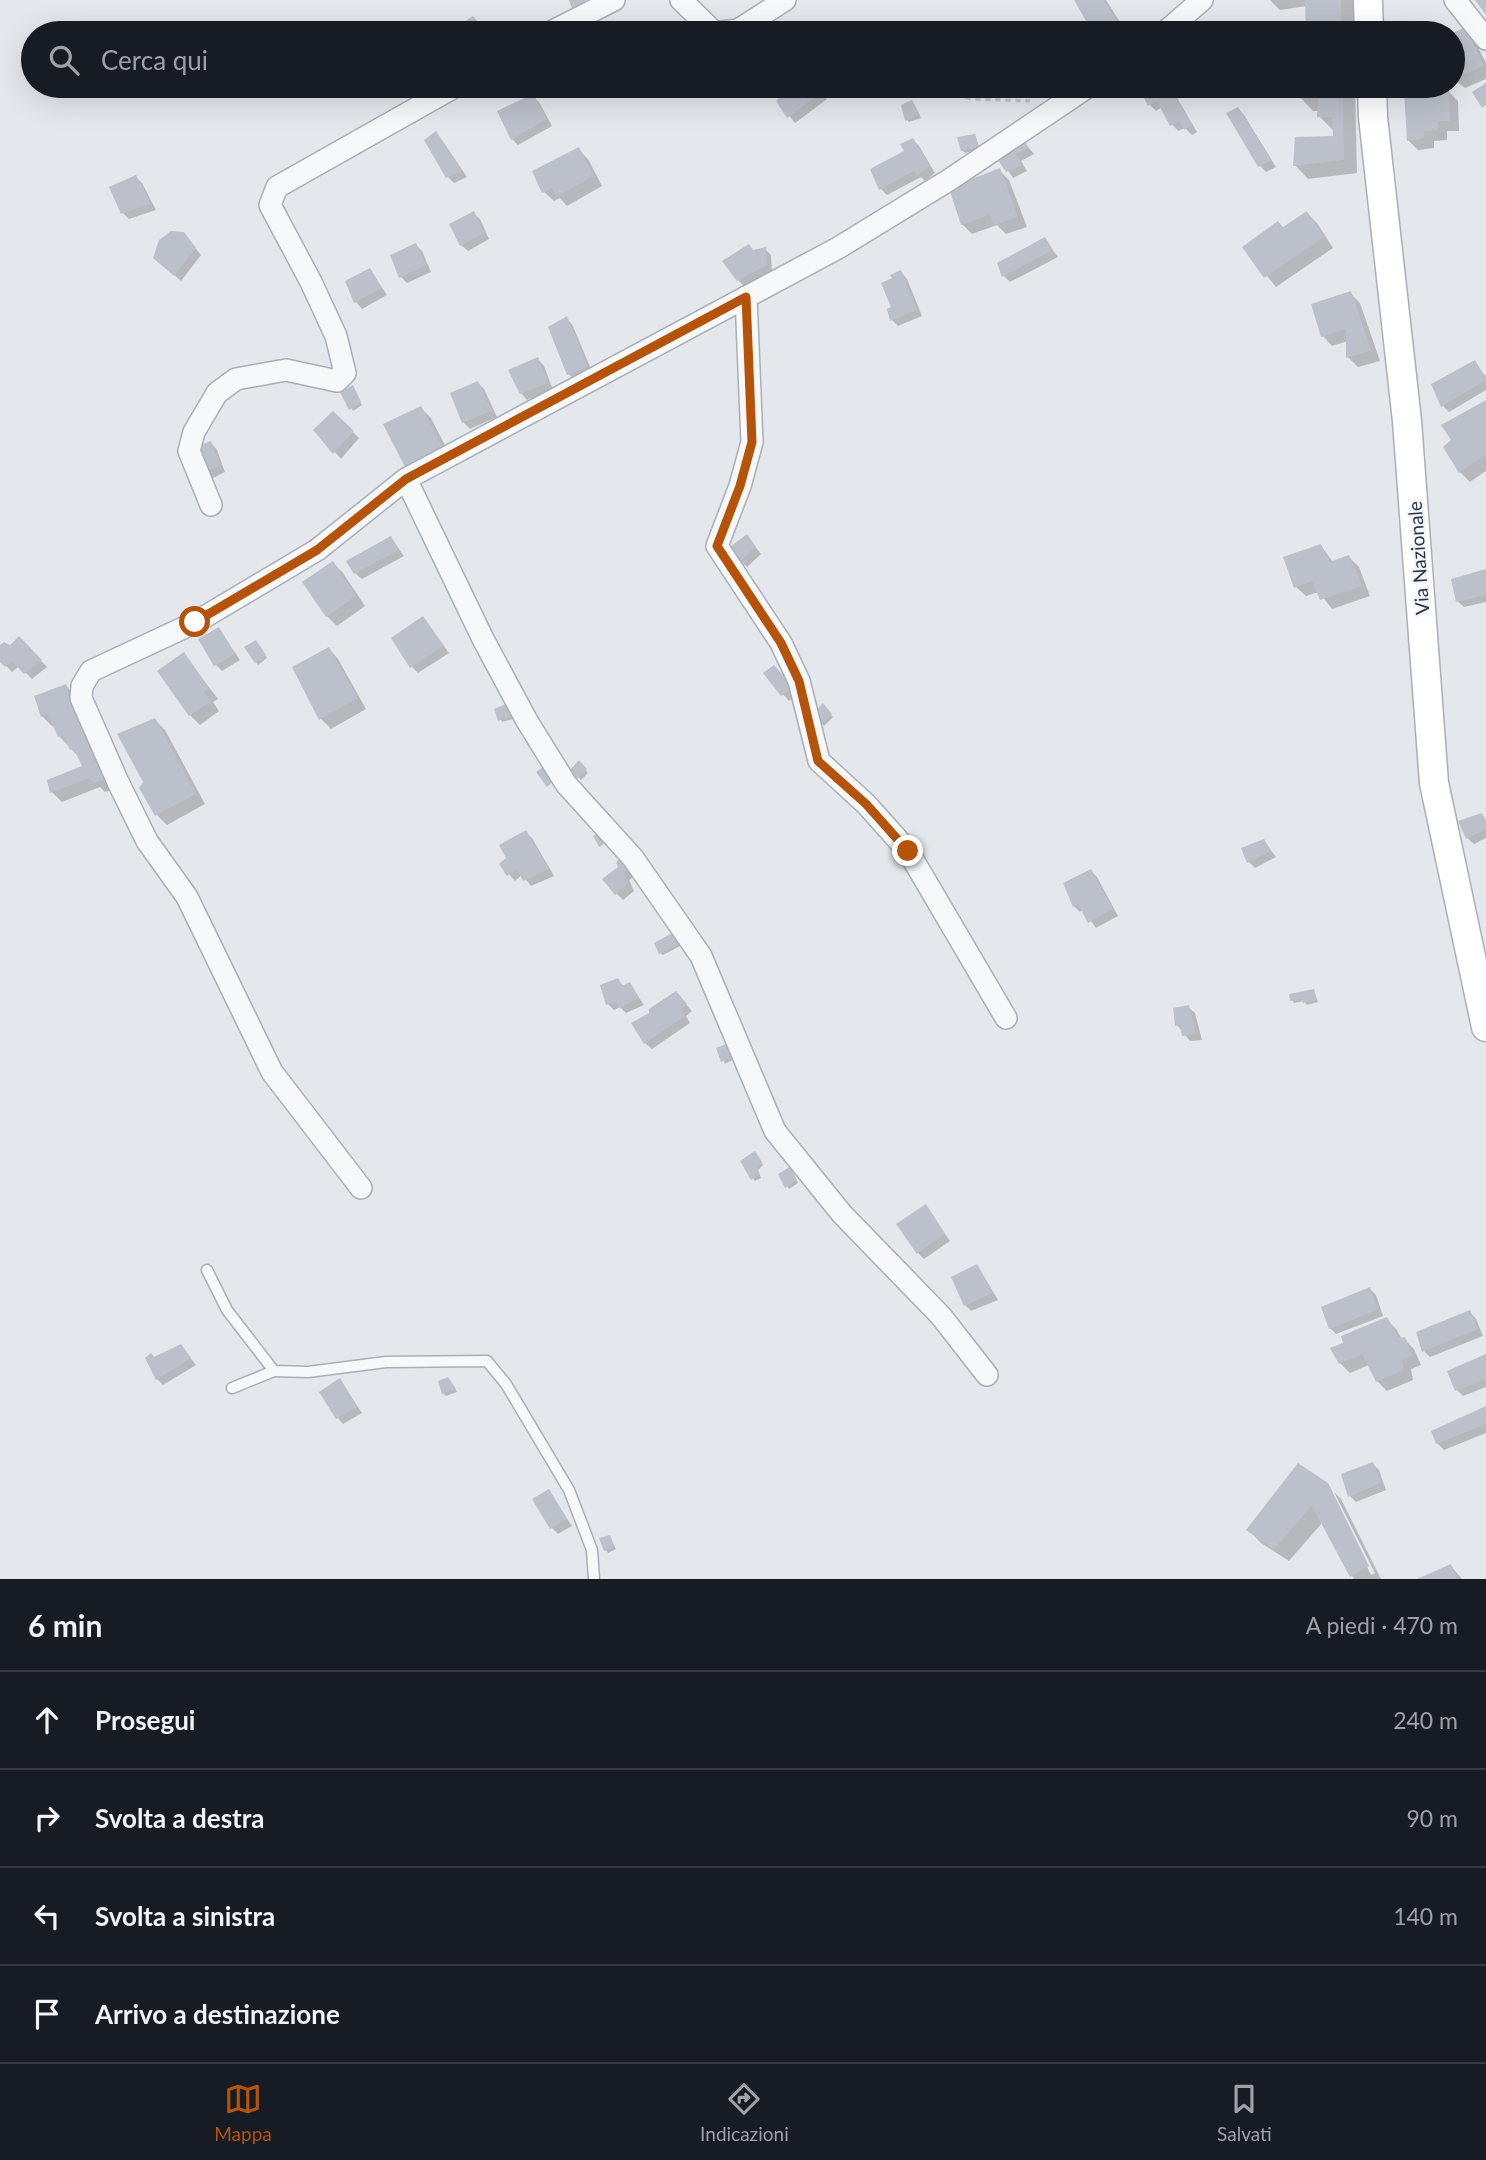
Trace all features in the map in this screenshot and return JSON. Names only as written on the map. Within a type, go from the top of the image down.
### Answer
[{"type":"main road","points":[[1367,0],[1368,21]]},
{"type":"main road","name":"Via Nazionale","points":[[1373,98],[1407,421],[1434,783],[1486,1027]]},
{"type":"street","points":[[573,21],[614,0]]},
{"type":"street","points":[[681,0],[703,21]]},
{"type":"street","points":[[752,21],[785,0]]},
{"type":"street","points":[[1178,21],[1202,0]]},
{"type":"street","points":[[1462,8],[1486,39]]},
{"type":"street","points":[[211,505],[189,451],[194,432],[217,393],[236,379],[286,370],[337,381],[345,373],[336,336],[270,205],[277,187],[435,98]]},
{"type":"street","points":[[361,1188],[272,1072],[187,897],[148,841],[118,782],[81,698],[82,686],[91,671],[195,622],[317,550],[406,479],[860,234],[949,180],[1072,98]]},
{"type":"street","points":[[746,297],[752,442],[740,486],[717,546],[781,643],[799,681],[818,761],[866,804],[908,851],[1006,1018]]},
{"type":"street","points":[[406,479],[482,639],[527,721],[566,784],[633,858],[701,956],[775,1131],[842,1214],[941,1316],[987,1375]]},
{"type":"lane","points":[[207,1270],[227,1310],[274,1371]]},
{"type":"lane","points":[[232,1388],[274,1371],[308,1372],[386,1362],[487,1361],[506,1384],[569,1490],[592,1550],[594,1579]]},
{"type":"path","points":[[968,98],[1039,101],[1055,110]]},
{"type":"building","points":[[569,0],[585,0],[588,6],[573,11]]},
{"type":"building","points":[[1074,0],[1104,0],[1117,21],[1086,21]]},
{"type":"building","points":[[1305,0],[1341,0],[1342,21],[1306,21]]},
{"type":"building","points":[[1475,0],[1486,0],[1486,15]]},
{"type":"building","points":[[1465,27],[1484,66],[1465,74]]},
{"type":"building","points":[[1486,83],[1486,105],[1482,108],[1472,92]]},
{"type":"building","points":[[525,98],[535,98],[547,119],[511,140],[497,111]]},
{"type":"building","points":[[779,98],[814,98],[787,118],[776,101]]},
{"type":"building","points":[[1144,98],[1176,98],[1192,125],[1184,130],[1179,122],[1170,126],[1157,101],[1148,106]]},
{"type":"building","points":[[1298,98],[1343,98],[1344,160],[1293,166],[1295,137],[1333,136],[1332,117],[1317,117],[1318,99]]},
{"type":"building","points":[[1404,98],[1449,98],[1450,121],[1438,121],[1438,130],[1424,131],[1424,138],[1407,141]]},
{"type":"building","points":[[912,100],[920,115],[905,121],[901,105]]},
{"type":"building","points":[[1238,107],[1271,160],[1258,167],[1226,113]]},
{"type":"building","points":[[436,131],[462,171],[446,178],[424,140]]},
{"type":"building","points":[[975,134],[979,147],[961,151],[957,137]]},
{"type":"building","points":[[913,138],[930,166],[917,175],[914,171],[879,190],[870,169],[904,151],[900,144]]},
{"type":"building","points":[[1023,139],[1029,148],[1016,154],[1022,165],[1006,172],[996,157]]},
{"type":"building","points":[[579,147],[594,176],[556,197],[552,188],[542,193],[532,171]]},
{"type":"building","points":[[1000,168],[1018,217],[994,225],[989,215],[961,225],[949,188]]},
{"type":"building","points":[[136,175],[151,203],[121,214],[109,187]]},
{"type":"building","points":[[474,211],[484,233],[460,246],[449,224]]},
{"type":"building","points":[[1307,211],[1324,237],[1264,278],[1242,247],[1278,221],[1283,227]]},
{"type":"building","points":[[171,231],[184,232],[196,248],[174,276],[153,258],[159,240]]},
{"type":"building","points":[[1045,237],[1053,250],[1002,277],[997,263]]},
{"type":"building","points":[[416,243],[426,265],[399,278],[390,255]]},
{"type":"building","points":[[749,244],[753,250],[766,247],[767,265],[737,281],[722,261]]},
{"type":"building","points":[[370,268],[382,288],[354,303],[345,281]]},
{"type":"building","points":[[901,270],[917,310],[890,321],[887,309],[891,307],[881,283]]},
{"type":"building","points":[[1351,291],[1371,351],[1346,358],[1346,329],[1321,337],[1311,304]]},
{"type":"building","points":[[567,316],[588,367],[567,375],[548,327]]},
{"type":"building","points":[[538,357],[548,383],[520,394],[508,370]]},
{"type":"building","points":[[1475,360],[1486,380],[1441,407],[1431,384]]},
{"type":"building","points":[[478,381],[492,411],[462,423],[450,393]]},
{"type":"building","points":[[353,385],[361,402],[349,410],[340,392]]},
{"type":"building","points":[[1486,400],[1486,455],[1459,473],[1443,447],[1451,440],[1441,425]]},
{"type":"building","points":[[421,406],[445,451],[406,469],[383,424]]},
{"type":"building","points":[[333,411],[354,431],[333,454],[313,430]]},
{"type":"building","points":[[211,441],[220,466],[205,472],[195,447]]},
{"type":"building","points":[[747,534],[756,547],[739,562],[729,548]]},
{"type":"building","points":[[391,536],[399,550],[354,574],[346,561]]},
{"type":"building","points":[[1321,544],[1329,562],[1349,555],[1362,586],[1320,600],[1312,581],[1294,588],[1283,557]]},
{"type":"building","points":[[333,561],[356,596],[326,617],[302,582]]},
{"type":"building","points":[[1486,569],[1486,595],[1456,602],[1451,579]]},
{"type":"building","points":[[423,616],[444,646],[410,668],[391,638]]},
{"type":"building","points":[[219,627],[235,654],[214,666],[198,639]]},
{"type":"building","points":[[19,636],[42,660],[24,674],[12,661],[5,667],[0,662],[0,645],[4,642],[10,645]]},
{"type":"building","points":[[256,640],[266,655],[255,663],[244,647]]},
{"type":"building","points":[[329,647],[358,698],[319,720],[292,667]]},
{"type":"building","points":[[184,652],[209,688],[204,692],[211,701],[189,716],[157,671]]},
{"type":"building","points":[[774,665],[794,688],[781,696],[763,673]]},
{"type":"building","points":[[66,684],[107,779],[94,783],[89,778],[50,793],[47,780],[82,766],[63,735],[58,737],[48,714],[41,717],[34,696]]},
{"type":"building","points":[[508,703],[516,715],[498,721],[494,709]]},
{"type":"building","points":[[823,703],[832,714],[820,725],[812,715]]},
{"type":"building","points":[[155,718],[196,794],[155,816],[139,788],[143,782],[117,734]]},
{"type":"building","points":[[579,760],[587,769],[577,779],[570,770]]},
{"type":"building","points":[[546,765],[557,778],[547,787],[536,772]]},
{"type":"building","points":[[1482,813],[1486,829],[1466,839],[1458,821]]},
{"type":"building","points":[[526,830],[549,869],[523,881],[517,869],[507,876],[499,864],[506,858],[499,845]]},
{"type":"building","points":[[601,832],[608,842],[599,847],[593,836]]},
{"type":"building","points":[[1264,839],[1271,851],[1247,863],[1241,848]]},
{"type":"building","points":[[622,855],[631,868],[624,873],[628,884],[615,895],[602,879],[618,867],[616,863]]},
{"type":"building","points":[[1091,869],[1113,909],[1088,923],[1078,904],[1073,907],[1063,883]]},
{"type":"building","points":[[674,932],[681,942],[659,954],[654,943]]},
{"type":"building","points":[[618,978],[622,986],[630,982],[639,998],[619,1008],[615,1001],[606,1005],[600,985]]},
{"type":"building","points":[[1314,989],[1317,1000],[1303,1003],[1301,999],[1290,1001],[1289,994]]},
{"type":"building","points":[[676,991],[687,1004],[681,1009],[685,1016],[644,1044],[631,1023],[649,1013],[649,1009]]},
{"type":"building","points":[[1189,1005],[1196,1034],[1182,1036],[1180,1025],[1175,1026],[1173,1008]]},
{"type":"building","points":[[729,1043],[735,1056],[721,1062],[716,1048]]},
{"type":"building","points":[[755,1151],[762,1162],[757,1167],[759,1175],[751,1180],[740,1161]]},
{"type":"building","points":[[790,1167],[797,1180],[785,1188],[778,1174]]},
{"type":"building","points":[[926,1204],[945,1234],[917,1254],[896,1224]]},
{"type":"building","points":[[977,1264],[993,1293],[964,1306],[951,1277]]},
{"type":"building","points":[[1370,1287],[1378,1310],[1329,1329],[1321,1307]]},
{"type":"building","points":[[1470,1310],[1478,1329],[1422,1352],[1416,1332]]},
{"type":"building","points":[[1387,1317],[1399,1338],[1405,1337],[1412,1355],[1402,1360],[1404,1370],[1376,1382],[1362,1354],[1339,1364],[1330,1348],[1343,1343],[1341,1336]]},
{"type":"building","points":[[181,1344],[191,1358],[156,1380],[145,1358],[151,1353],[154,1357]]},
{"type":"building","points":[[1486,1354],[1486,1379],[1455,1391],[1447,1371]]},
{"type":"building","points":[[448,1377],[456,1389],[442,1394],[438,1381]]},
{"type":"building","points":[[340,1378],[357,1407],[336,1419],[319,1392]]},
{"type":"building","points":[[1486,1406],[1486,1424],[1436,1444],[1431,1431]]},
{"type":"building","points":[[1373,1462],[1381,1483],[1348,1497],[1341,1474]]},
{"type":"building","points":[[1298,1463],[1328,1483],[1369,1566],[1350,1577],[1312,1506],[1274,1549],[1246,1530]]},
{"type":"building","points":[[549,1489],[567,1519],[550,1529],[532,1499]]},
{"type":"building","points":[[610,1535],[614,1546],[604,1551],[599,1538]]},
{"type":"building","points":[[1451,1564],[1457,1579],[1417,1579]]},
{"type":"route","points":[[195,622],[317,550],[406,479],[746,297],[752,442],[740,486],[717,546],[781,643],[799,681],[818,761],[866,804],[908,851]]}]
